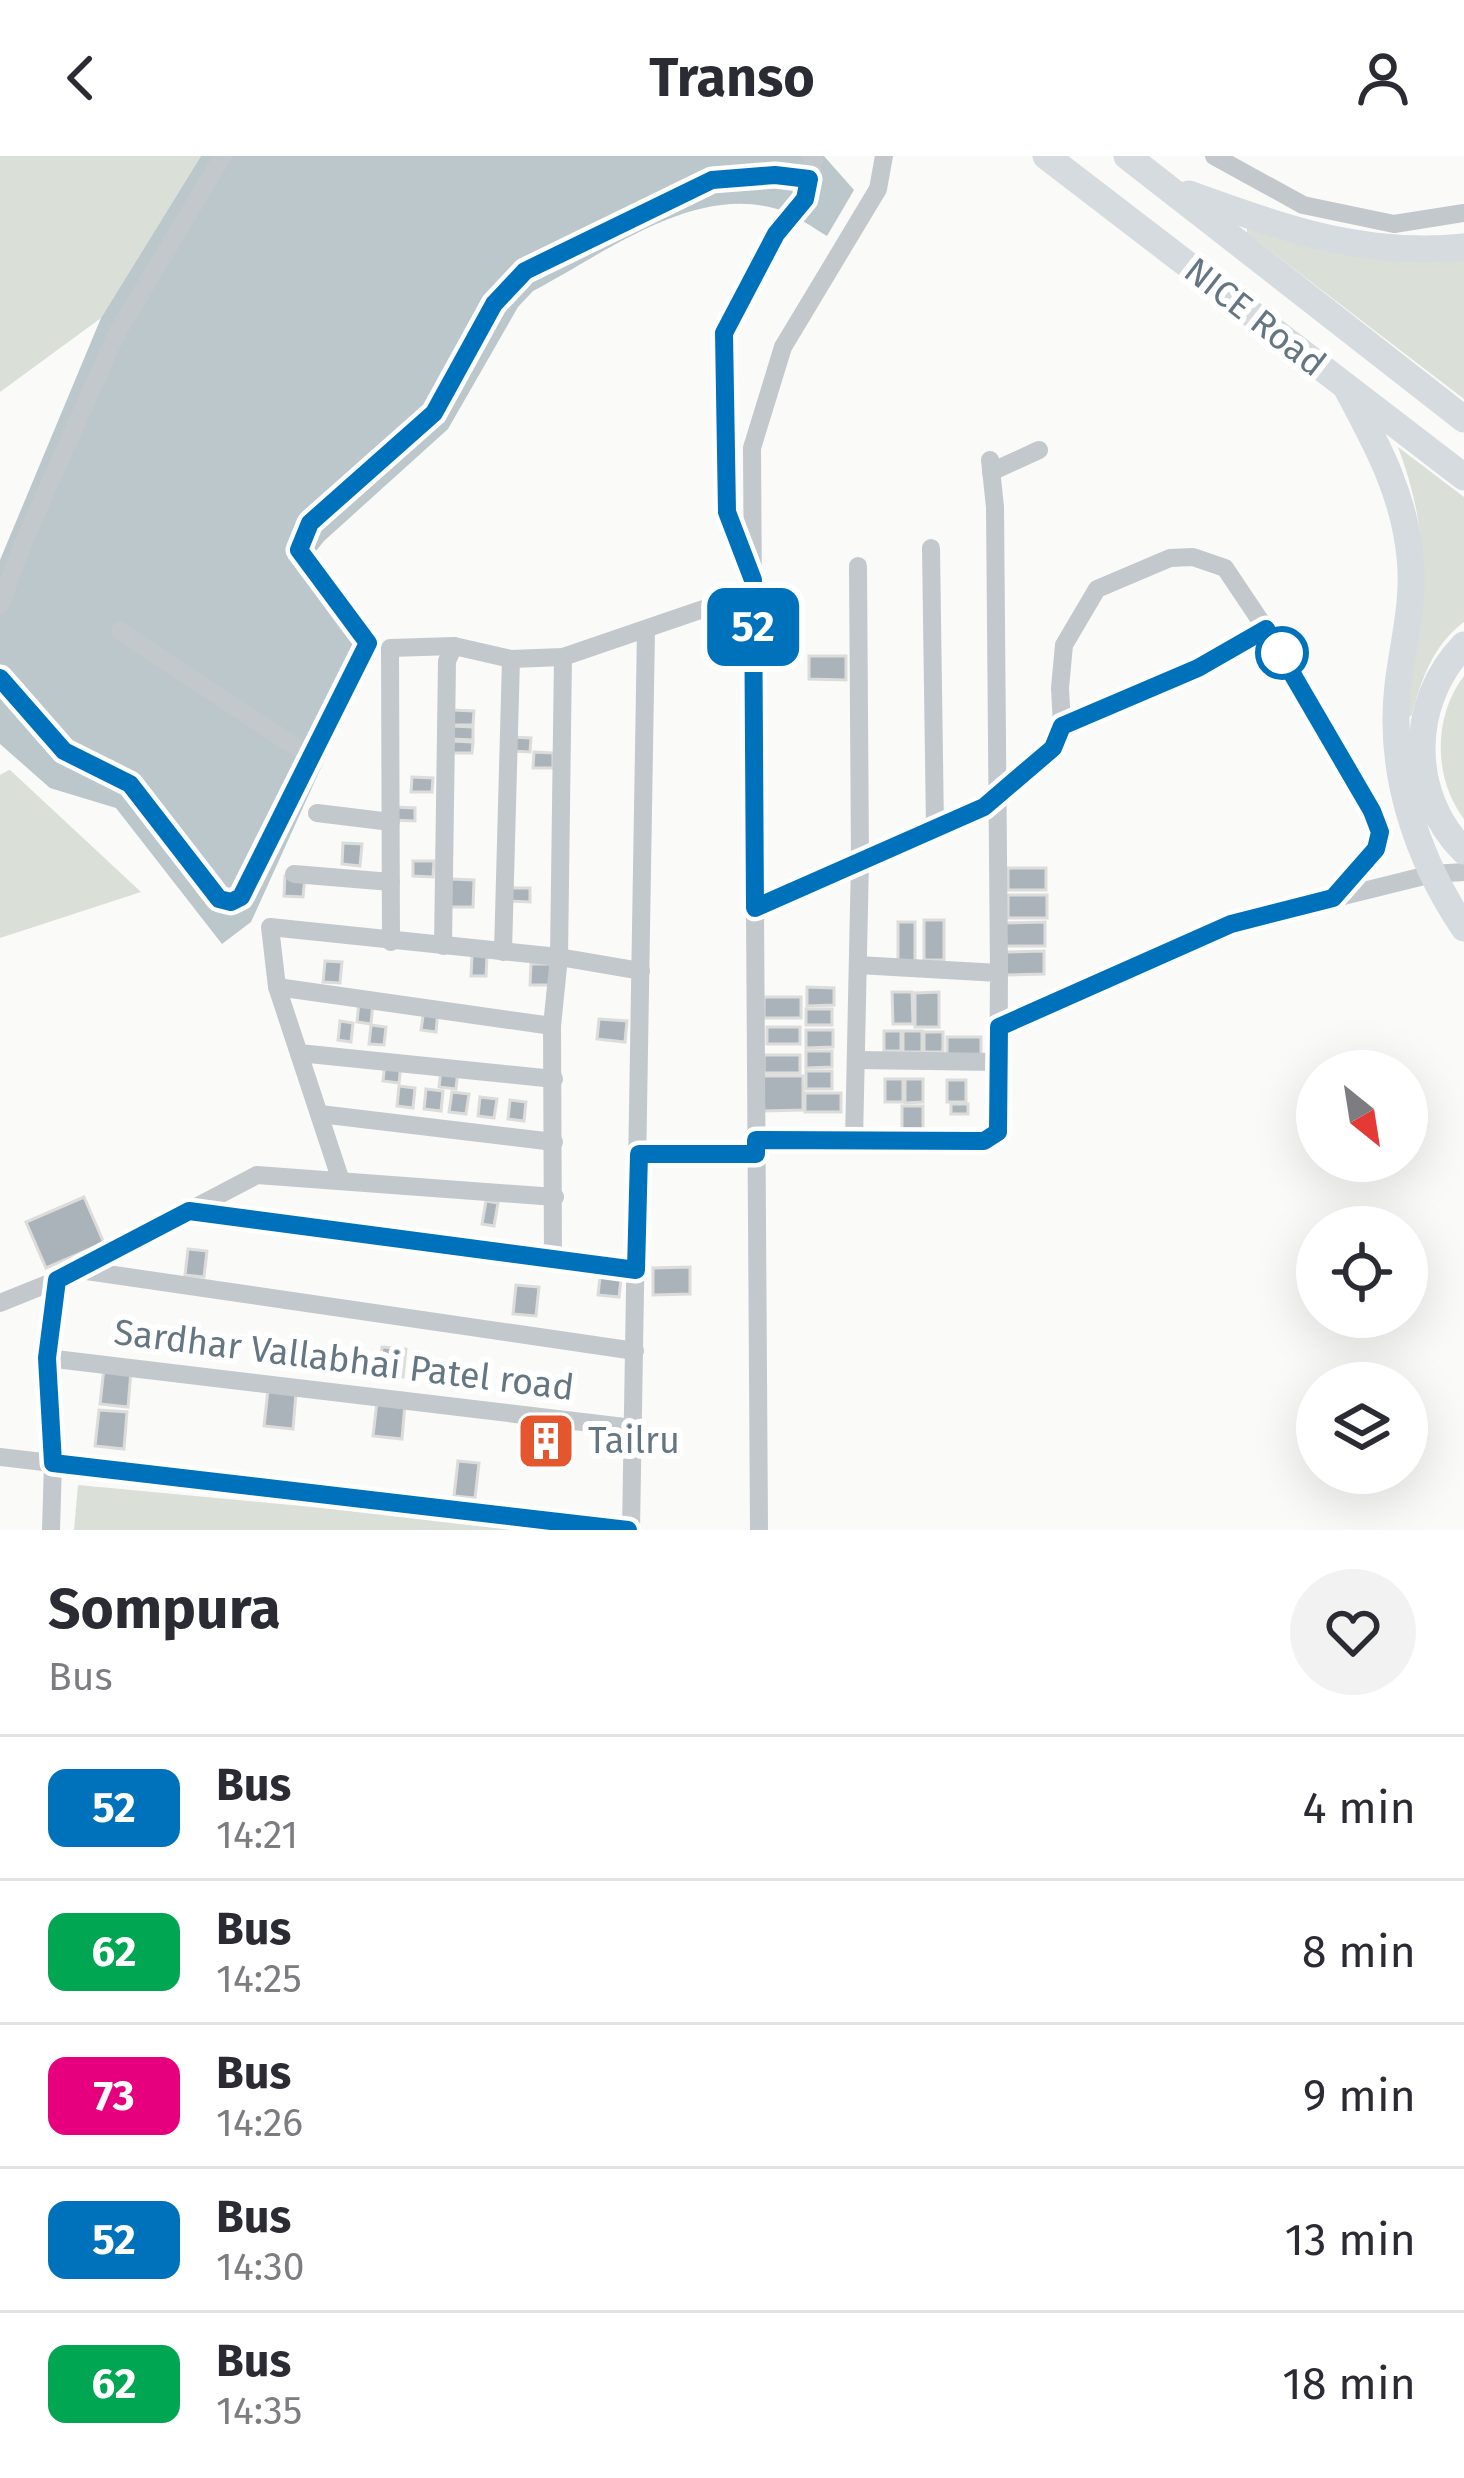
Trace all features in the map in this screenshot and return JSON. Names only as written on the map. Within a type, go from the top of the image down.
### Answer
[{"type":"highway","name":"NICE Road","points":[[1046,156],[1464,477]]},
{"type":"highway","name":"NICE Road","points":[[1127,156],[1464,419]]},
{"type":"highway","points":[[1168,187],[1268,223],[1350,245],[1407,250],[1464,247]]},
{"type":"highway","points":[[1346,387],[1384,456],[1405,520],[1410,608],[1395,733],[1411,817],[1432,874],[1464,928]]},
{"type":"highway","points":[[1464,646],[1433,693],[1421,752],[1427,796],[1464,851]]},
{"type":"street","points":[[0,605],[117,333],[223,156]]},
{"type":"street","points":[[753,586],[727,512],[724,333],[776,234],[805,199],[811,156]]},
{"type":"street","points":[[759,1530],[752,448],[783,347],[878,189],[884,156]]},
{"type":"street","points":[[1214,156],[1303,205],[1394,224],[1464,213]]},
{"type":"street","points":[[0,678],[64,751],[130,784],[219,899],[231,902],[241,897],[368,643],[299,550],[310,523],[434,413],[494,304],[525,271],[712,180],[775,175],[809,179]]},
{"type":"street","points":[[639,1154],[854,1141],[984,1141],[998,1132],[991,466],[1039,451]]},
{"type":"street","points":[[931,548],[935,828]]},
{"type":"street","points":[[755,908],[984,807],[1053,748],[1062,726],[1064,645],[1097,589],[1170,558],[1193,556],[1225,568],[1372,811],[1380,832],[1376,849],[1333,898]]},
{"type":"street","points":[[854,1141],[860,860],[858,566]]},
{"type":"street","points":[[392,941],[390,648],[454,646],[511,659],[563,656],[753,586]]},
{"type":"street","points":[[0,1457],[629,1530],[646,629]]},
{"type":"street","points":[[1062,726],[1198,668],[1266,629]]},
{"type":"street","points":[[119,631],[311,758]]},
{"type":"street","points":[[443,946],[447,661],[454,646]]},
{"type":"street","points":[[554,1261],[552,1026],[559,957],[563,656]]},
{"type":"street","points":[[503,952],[511,659]]},
{"type":"street","points":[[316,813],[391,822]]},
{"type":"street","points":[[999,1027],[1231,924],[1432,874],[1464,872]]},
{"type":"street","points":[[294,874],[391,882]]},
{"type":"street","points":[[341,1181],[277,987],[270,927],[559,957],[641,971]]},
{"type":"street","points":[[858,965],[999,973]]},
{"type":"street","points":[[277,987],[552,1026]]},
{"type":"street","points":[[299,1053],[554,1079]]},
{"type":"street","points":[[856,1060],[998,1062]]},
{"type":"street","points":[[320,1114],[554,1142]]},
{"type":"street","points":[[0,1303],[80,1270],[257,1174],[555,1197]]},
{"type":"street","points":[[189,1211],[636,1270]]},
{"type":"street","points":[[80,1270],[634,1351]]},
{"type":"street","points":[[51,1530],[47,1358],[57,1280]]},
{"type":"street","name":"Sardhar Vallabhai Patel road","points":[[47,1358],[633,1429]]},
{"type":"shaded area","points":[[0,156],[201,156],[101,318],[0,392]]},
{"type":"shaded area","points":[[201,156],[824,156],[854,190],[827,236],[777,209],[713,206],[682,214],[619,242],[533,291],[518,307],[448,429],[308,561],[377,644],[251,922],[222,944],[116,808],[50,788],[0,744],[0,560],[101,318]]},
{"type":"shaded area","points":[[1247,227],[1464,257],[1464,399],[1247,233]]},
{"type":"shaded area","points":[[1398,447],[1464,497],[1464,622],[1437,652],[1412,715],[1406,718],[1420,614],[1422,551]]},
{"type":"shaded area","points":[[1464,676],[1464,819],[1447,785],[1441,747],[1447,709]]},
{"type":"shaded area","points":[[9,770],[141,892],[0,938],[0,775]]},
{"type":"shaded area","points":[[78,1485],[555,1530],[74,1530]]},
{"type":"building","points":[[809,656],[846,656],[846,680],[809,679]]},
{"type":"building","points":[[453,710],[474,711],[473,725],[452,725]]},
{"type":"building","points":[[452,726],[473,727],[473,740],[452,739]]},
{"type":"building","points":[[511,737],[531,738],[530,752],[511,751]]},
{"type":"building","points":[[451,741],[473,742],[472,753],[451,753]]},
{"type":"building","points":[[534,752],[553,753],[553,768],[533,768]]},
{"type":"building","points":[[412,777],[433,778],[432,792],[411,792]]},
{"type":"building","points":[[394,807],[415,808],[415,821],[393,820]]},
{"type":"building","points":[[343,843],[362,844],[360,866],[342,864]]},
{"type":"building","points":[[413,861],[434,861],[433,877],[413,876]]},
{"type":"building","points":[[1008,868],[1046,868],[1046,890],[1008,890]]},
{"type":"building","points":[[285,876],[305,878],[303,897],[284,896]]},
{"type":"building","points":[[451,879],[474,880],[473,907],[450,907]]},
{"type":"building","points":[[508,888],[530,888],[530,902],[508,901]]},
{"type":"building","points":[[1008,895],[1047,895],[1047,918],[1008,918]]},
{"type":"building","points":[[924,920],[944,920],[944,960],[924,960]]},
{"type":"building","points":[[898,922],[915,922],[915,962],[898,963]]},
{"type":"building","points":[[1045,922],[1045,946],[1005,946],[1005,923]]},
{"type":"building","points":[[1044,951],[1044,974],[1006,975],[1006,952]]},
{"type":"building","points":[[472,955],[487,956],[486,976],[471,976]]},
{"type":"building","points":[[325,961],[342,962],[340,983],[323,982]]},
{"type":"building","points":[[531,964],[551,964],[550,985],[530,985]]},
{"type":"building","points":[[807,987],[834,988],[834,1005],[807,1006]]},
{"type":"building","points":[[892,992],[912,992],[913,1024],[893,1024]]},
{"type":"building","points":[[939,992],[939,1027],[915,1027],[915,993]]},
{"type":"building","points":[[764,997],[801,997],[801,1018],[764,1018]]},
{"type":"building","points":[[359,1002],[373,1003],[371,1024],[357,1022]]},
{"type":"building","points":[[806,1009],[832,1009],[832,1025],[806,1025]]},
{"type":"building","points":[[424,1010],[438,1011],[436,1032],[421,1030]]},
{"type":"building","points":[[599,1019],[627,1021],[625,1042],[597,1039]]},
{"type":"building","points":[[340,1021],[353,1023],[351,1042],[338,1040]]},
{"type":"building","points":[[371,1025],[386,1027],[384,1045],[369,1044]]},
{"type":"building","points":[[767,1027],[800,1027],[800,1044],[767,1044]]},
{"type":"building","points":[[806,1030],[833,1030],[833,1047],[806,1048]]},
{"type":"building","points":[[884,1031],[901,1031],[901,1051],[884,1051]]},
{"type":"building","points":[[903,1031],[922,1031],[922,1052],[903,1052]]},
{"type":"building","points":[[924,1032],[943,1032],[943,1052],[924,1052]]},
{"type":"building","points":[[947,1037],[981,1037],[981,1055],[947,1055]]},
{"type":"building","points":[[806,1051],[832,1051],[832,1067],[806,1068]]},
{"type":"building","points":[[764,1055],[800,1055],[800,1073],[764,1073]]},
{"type":"building","points":[[385,1063],[401,1065],[399,1083],[383,1081]]},
{"type":"building","points":[[441,1070],[458,1071],[456,1089],[439,1087]]},
{"type":"building","points":[[806,1071],[832,1071],[832,1089],[806,1089]]},
{"type":"building","points":[[763,1076],[803,1076],[803,1110],[763,1111]]},
{"type":"building","points":[[885,1079],[903,1079],[903,1102],[885,1102]]},
{"type":"building","points":[[905,1079],[923,1079],[923,1102],[905,1103]]},
{"type":"building","points":[[947,1080],[966,1080],[966,1102],[947,1102]]},
{"type":"building","points":[[399,1086],[415,1088],[413,1108],[397,1106]]},
{"type":"building","points":[[426,1089],[443,1091],[441,1111],[424,1109]]},
{"type":"building","points":[[452,1092],[469,1094],[466,1114],[449,1112]]},
{"type":"building","points":[[805,1093],[841,1093],[841,1112],[805,1112]]},
{"type":"building","points":[[480,1097],[497,1099],[494,1118],[478,1116]]},
{"type":"building","points":[[510,1100],[526,1102],[524,1121],[508,1119]]},
{"type":"building","points":[[951,1104],[968,1104],[968,1114],[951,1114]]},
{"type":"building","points":[[902,1106],[923,1106],[923,1134],[902,1134]]},
{"type":"building","points":[[84,1197],[104,1243],[46,1268],[26,1222]]},
{"type":"building","points":[[486,1201],[498,1203],[494,1226],[482,1224]]},
{"type":"building","points":[[188,1249],[207,1251],[204,1277],[185,1275]]},
{"type":"building","points":[[690,1267],[690,1294],[653,1295],[653,1268]]},
{"type":"building","points":[[601,1268],[622,1271],[619,1297],[598,1295]]},
{"type":"building","points":[[516,1285],[539,1287],[536,1316],[513,1314]]},
{"type":"building","points":[[382,1347],[406,1349],[403,1377],[379,1375]]},
{"type":"building","points":[[104,1368],[131,1371],[128,1407],[100,1404]]},
{"type":"building","points":[[268,1390],[296,1393],[293,1429],[264,1426]]},
{"type":"building","points":[[377,1401],[405,1404],[402,1439],[373,1436]]},
{"type":"building","points":[[99,1410],[127,1412],[124,1449],[95,1446]]},
{"type":"building","name":"Tailru","points":[[535,1423],[560,1424],[558,1460],[533,1459]]},
{"type":"building","points":[[458,1461],[479,1463],[475,1498],[454,1496]]},
{"type":"bus line","name":"52","points":[[0,678],[64,751],[130,784],[219,899],[231,902],[241,897],[368,643],[299,550],[310,523],[434,413],[494,304],[525,271],[712,180],[775,175],[809,179],[805,199],[776,234],[724,333],[727,512],[753,580],[755,908],[984,807],[1053,748],[1062,726],[1198,668],[1266,629],[1372,811],[1380,832],[1376,849],[1333,898],[1231,924],[999,1027],[998,1132],[984,1141],[756,1140],[756,1154],[639,1154],[636,1270],[189,1211],[57,1280],[47,1358],[53,1463],[628,1530]]},
{"type":"place","name":"Tailru","points":[[546,1441]]}]
